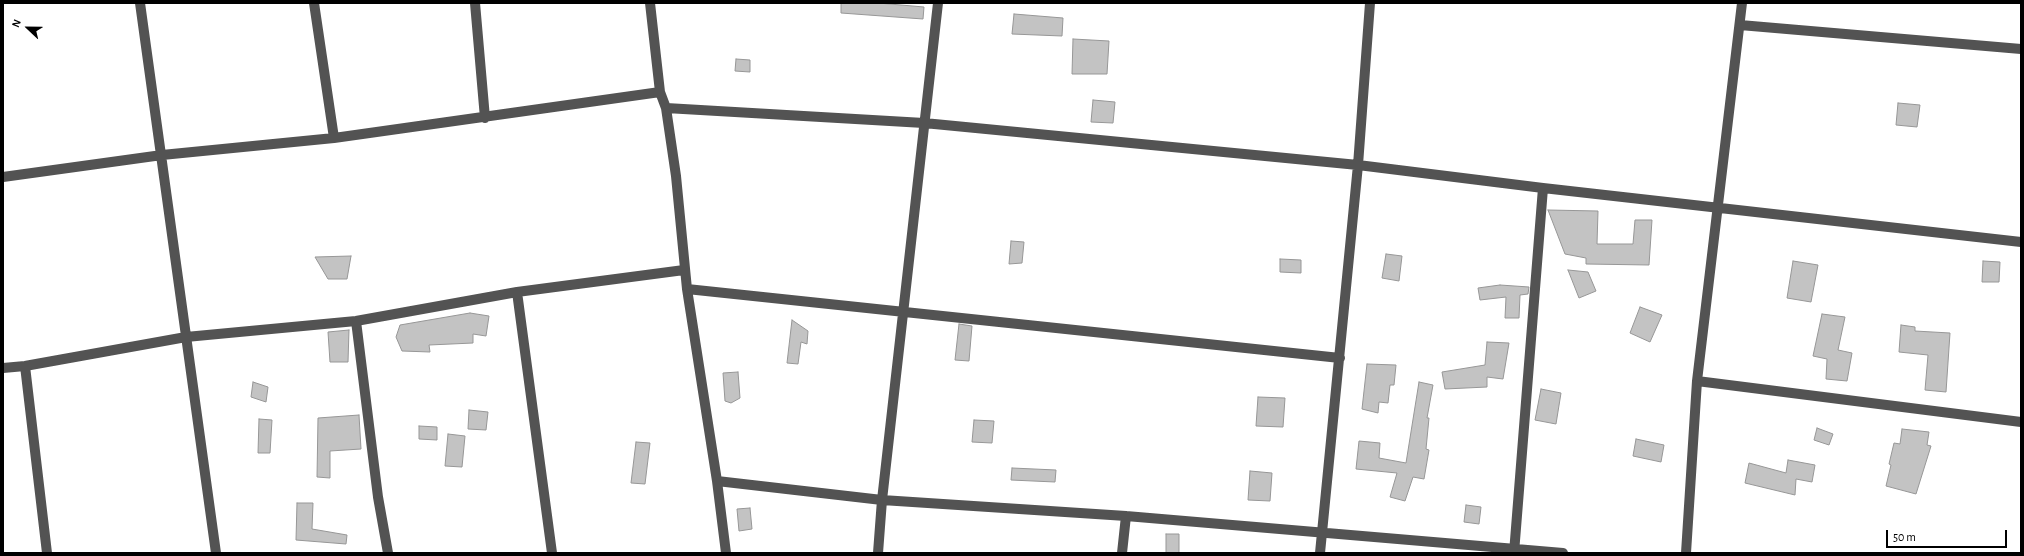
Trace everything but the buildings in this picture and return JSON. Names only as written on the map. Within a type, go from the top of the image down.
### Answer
[{"type":"street","points":[[140,3],[216,553]]},
{"type":"street","points":[[314,3],[334,138]]},
{"type":"street","points":[[475,3],[485,118]]},
{"type":"street","points":[[650,3],[660,92],[666,108],[676,176],[684,270],[717,481],[726,553]]},
{"type":"street","points":[[878,553],[882,500],[902,312],[938,3]]},
{"type":"street","points":[[1320,553],[1358,166],[1370,3]]},
{"type":"street","points":[[1686,553],[1697,381],[1742,3]]},
{"type":"street","points":[[1740,25],[2021,49]]},
{"type":"street","points":[[3,177],[162,155],[334,138],[485,118],[660,92]]},
{"type":"street","points":[[666,108],[924,123],[1358,166],[2021,242]]},
{"type":"street","points":[[1514,550],[1543,188]]},
{"type":"street","points":[[3,368],[25,366],[186,337],[356,321],[517,292],[684,270]]},
{"type":"street","points":[[687,289],[1340,358]]},
{"type":"street","points":[[517,292],[552,553]]},
{"type":"street","points":[[356,321],[378,497],[388,553]]},
{"type":"street","points":[[25,366],[47,553]]},
{"type":"street","points":[[1697,381],[2021,422]]},
{"type":"street","points":[[717,481],[882,500],[1126,516],[1563,553]]},
{"type":"street","points":[[1122,553],[1126,516]]}]
